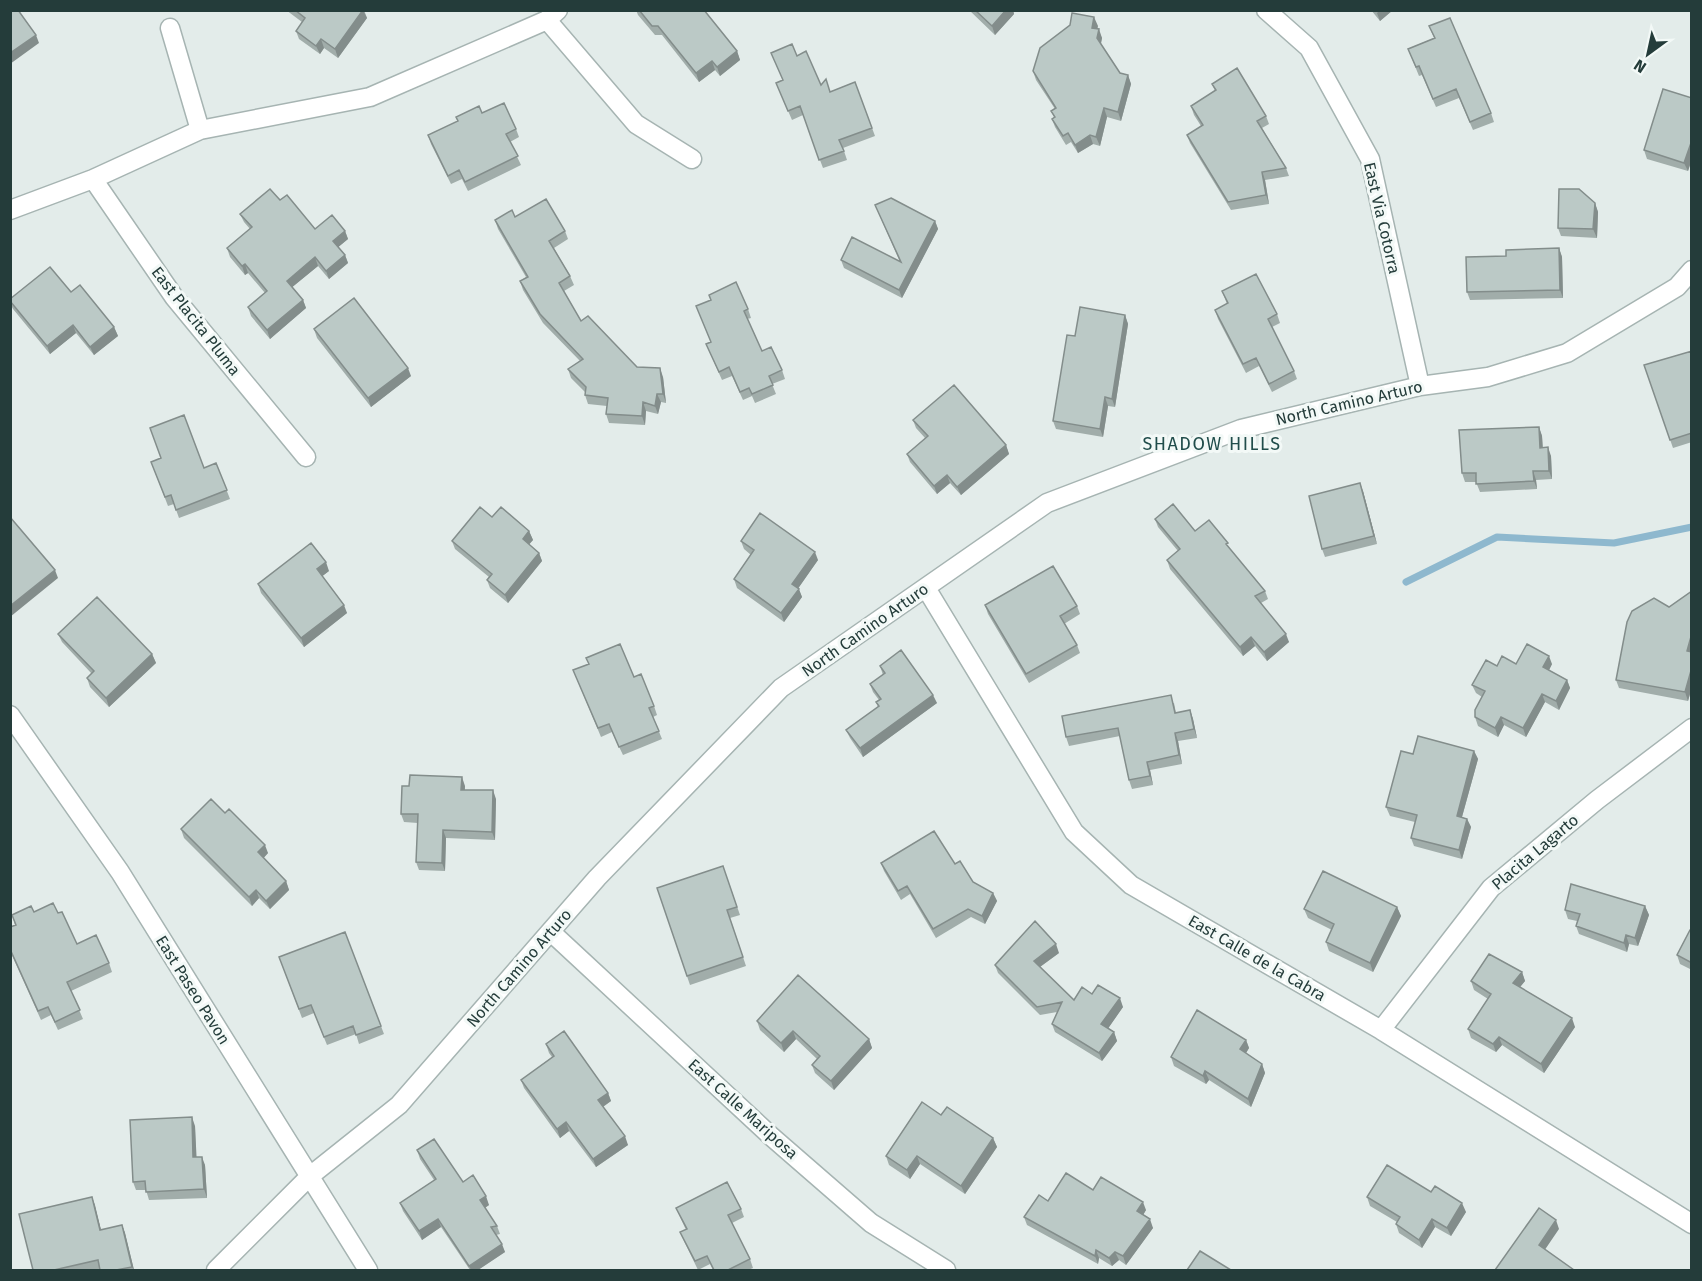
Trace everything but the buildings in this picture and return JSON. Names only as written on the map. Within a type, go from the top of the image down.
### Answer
[{"type":"street","name":"East Via Cotorra","points":[[1266,10],[1309,48],[1370,159],[1420,386]]},
{"type":"street","points":[[10,210],[93,179],[200,130],[370,97],[553,15],[636,124],[692,159]]},
{"type":"street","points":[[170,27],[200,130]]},
{"type":"street","name":"East Placita Pluma","points":[[93,179],[174,297],[306,457]]},
{"type":"street","name":"North Camino Arturo","points":[[216,1270],[310,1176],[399,1105],[597,878],[781,688],[1047,503],[1240,429],[1420,386],[1488,377],[1567,353],[1677,287],[1692,270]]},
{"type":"street","name":"East Calle de la Cabra","points":[[926,588],[1074,832],[1131,885],[1381,1030],[1692,1224]]},
{"type":"street","name":"East Paseo Pavon","points":[[10,715],[120,872],[368,1270]]},
{"type":"street","name":"Placita Lagarto","points":[[1381,1030],[1491,888],[1597,800],[1692,728]]},
{"type":"street","name":"East Calle Mariposa","points":[[551,932],[772,1137],[871,1222],[946,1270]]},
{"type":"waterway","points":[[1406,582],[1497,537],[1614,543],[1692,527]]},
{"type":"district","name":"SHADOW HILLS","points":[[1212,444]]}]
